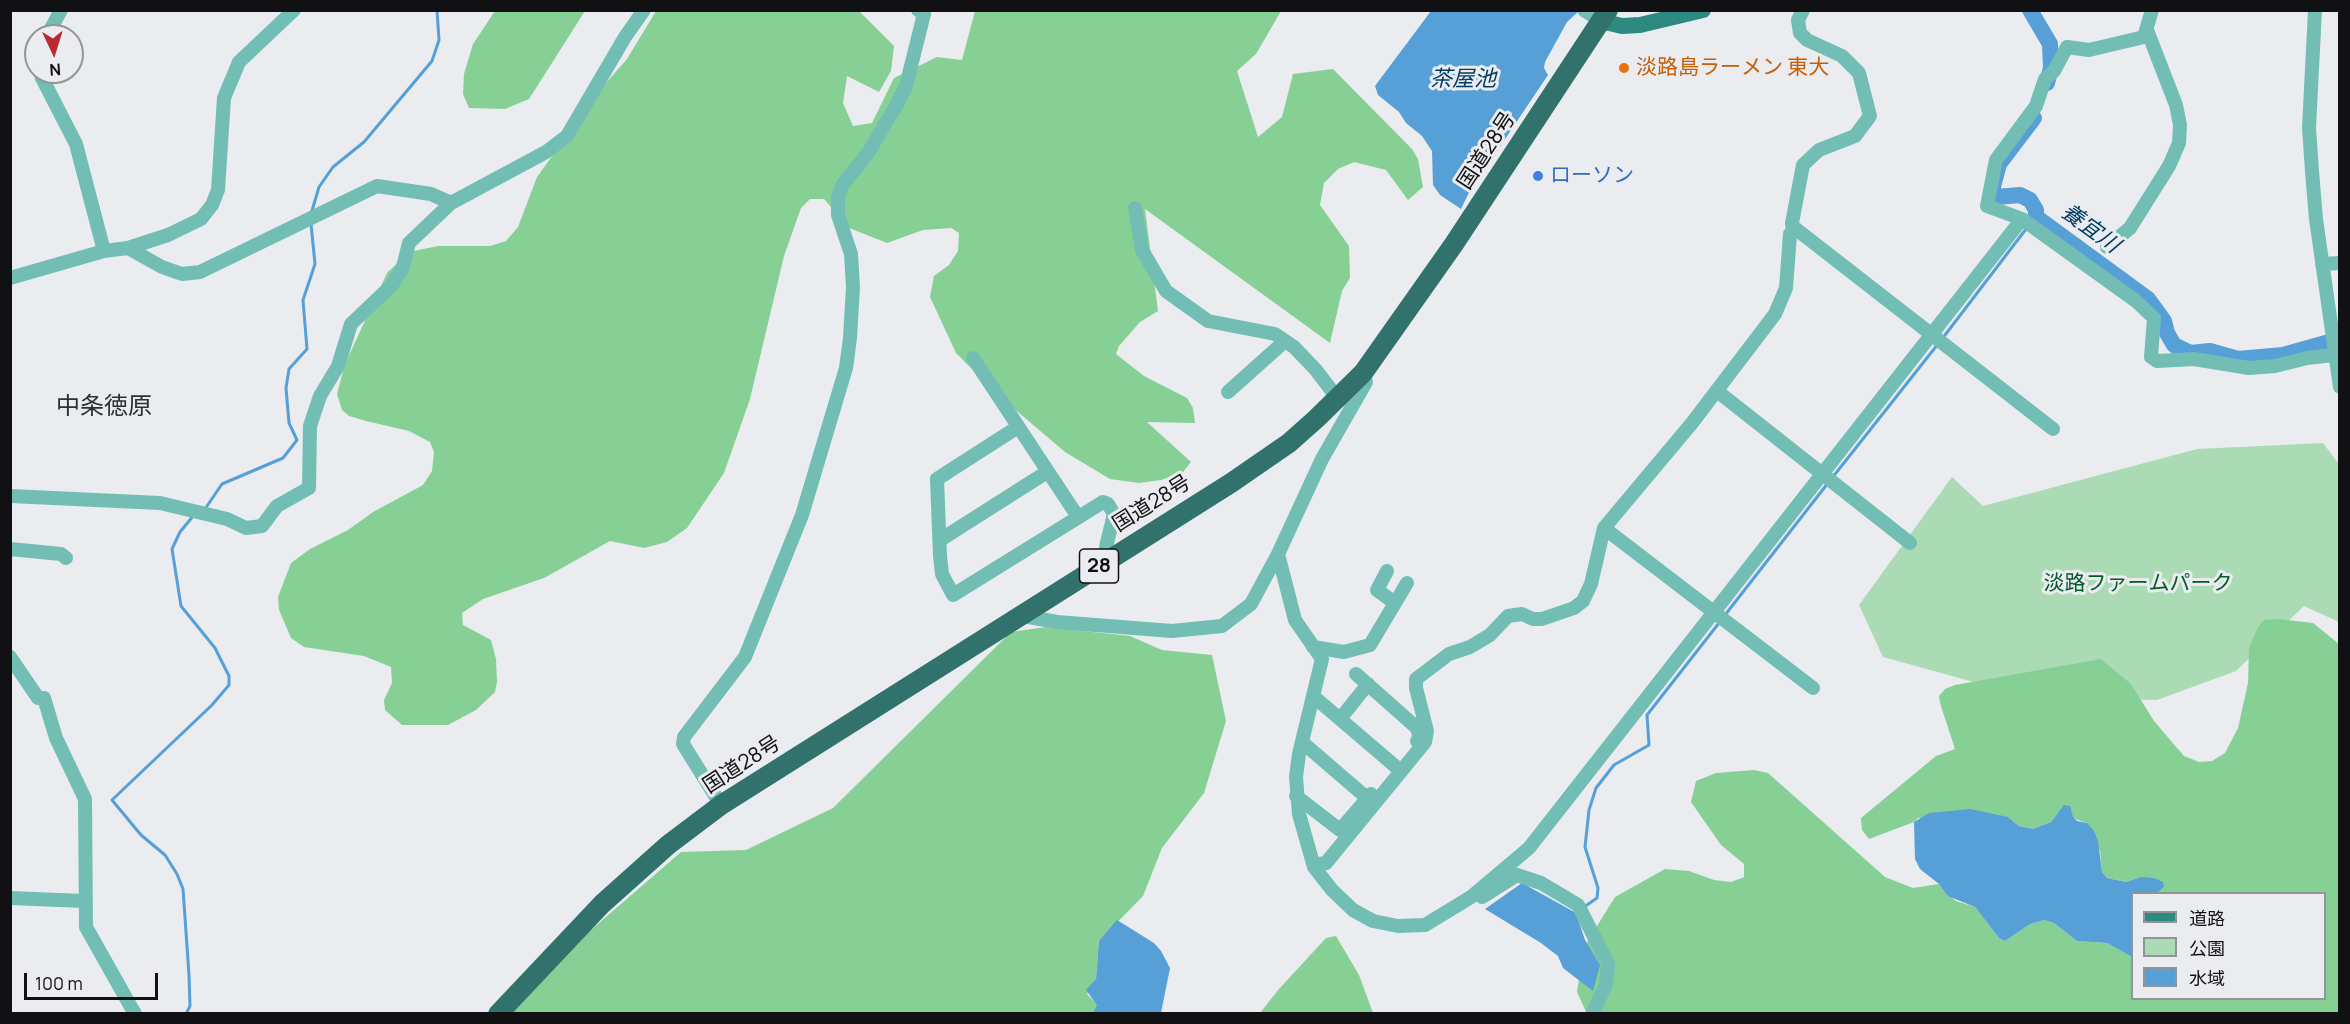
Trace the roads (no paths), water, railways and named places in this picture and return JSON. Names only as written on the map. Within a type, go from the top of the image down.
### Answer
[{"type":"highway","name":"国道28号","points":[[498,1014],[602,904],[668,845],[722,805],[1256,467],[1301,433],[1363,373],[1454,244],[1597,14]]},
{"type":"main road","points":[[1597,14],[1622,26],[1640,25],[1703,10]]},
{"type":"street","points":[[53,24],[61,10]]},
{"type":"street","points":[[10,278],[104,251],[128,248],[201,219],[212,205],[218,190],[224,98],[239,62],[294,10]]},
{"type":"street","points":[[10,496],[160,503],[204,512],[246,528],[262,526],[277,507],[309,488],[310,426],[320,396],[338,366],[351,324],[393,285],[403,267],[409,243],[451,203],[546,152],[567,136],[625,37],[644,10]]},
{"type":"street","points":[[722,805],[683,744],[684,737],[745,657],[802,515],[846,368],[850,338],[853,287],[851,254],[838,215],[838,196],[843,184],[868,153],[906,86],[924,14],[918,10]]},
{"type":"street","points":[[1314,865],[1326,863],[1425,742],[1426,731],[1416,679],[1449,654],[1470,647],[1490,635],[1508,616],[1522,614],[1542,619],[1574,608],[1583,601],[1591,584],[1604,528],[1717,391],[1776,314],[1786,288],[1790,234],[1793,231],[1792,223],[1803,165],[1819,150],[1855,136],[1870,116],[1859,73],[1842,56],[1807,40],[1800,33],[1798,20],[1803,10]]},
{"type":"street","points":[[2152,10],[2144,38],[2089,50],[2067,47],[2036,105],[1996,160],[1992,169],[1987,206],[2027,223],[2136,302],[2154,318],[2151,357],[2157,361],[2194,359],[2249,368],[2275,366],[2334,354]]},
{"type":"street","points":[[2315,10],[2309,128],[2322,264],[2340,387]]},
{"type":"street","points":[[2108,246],[2130,228],[2169,166],[2179,143],[2180,125],[2175,105],[2147,30]]},
{"type":"street","points":[[45,84],[76,144],[104,251]]},
{"type":"street","points":[[128,248],[162,267],[182,274],[200,272],[377,186],[431,194],[451,203]]},
{"type":"street","points":[[1135,208],[1142,250],[1166,291],[1208,321],[1275,334],[1316,370],[1338,399]]},
{"type":"street","points":[[1278,555],[1295,620],[1322,659],[1297,766],[1296,796],[1302,830],[1314,865],[1332,890],[1353,910],[1381,924],[1425,925],[1471,897],[1529,848],[1720,616],[2027,223]]},
{"type":"street","points":[[1793,231],[1796,229],[2052,429]]},
{"type":"street","points":[[2322,264],[2340,263]]},
{"type":"street","points":[[1228,392],[1285,341]]},
{"type":"street","points":[[973,358],[1078,517]]},
{"type":"street","points":[[1023,616],[1057,622],[1172,631],[1222,626],[1251,604],[1278,555],[1322,459],[1366,382],[1363,373]]},
{"type":"street","points":[[1717,391],[1910,543]]},
{"type":"street","points":[[1017,427],[937,479],[942,573],[953,595],[1103,502],[1108,504],[1114,514],[1106,547],[1110,559]]},
{"type":"street","points":[[940,540],[1047,472]]},
{"type":"street","points":[[1604,528],[1813,688]]},
{"type":"street","points":[[10,549],[61,554],[66,558]]},
{"type":"street","points":[[1387,571],[1377,590],[1395,603]]},
{"type":"street","points":[[1313,647],[1344,652],[1370,645],[1407,583]]},
{"type":"street","points":[[11,658],[38,698],[44,698],[56,738],[85,799],[86,927],[135,1014]]},
{"type":"street","points":[[1296,796],[1340,830],[1420,738],[1417,728],[1356,674]]},
{"type":"street","points":[[1341,719],[1368,684]]},
{"type":"street","points":[[1313,696],[1395,766]]},
{"type":"street","points":[[1302,742],[1367,798]]},
{"type":"street","points":[[1471,897],[1481,898],[1517,875],[1541,883],[1580,909],[1608,964],[1606,985],[1596,1012]]},
{"type":"street","points":[[10,898],[84,901]]},
{"type":"water","name":"茶屋池","points":[[1431,11],[1579,11],[1567,22],[1545,62],[1544,68],[1548,75],[1493,157],[1479,172],[1461,209],[1440,195],[1433,185],[1432,151],[1422,136],[1406,123],[1399,112],[1378,95],[1375,86]]},
{"type":"water","points":[[2064,805],[2070,806],[2073,817],[2077,821],[2087,823],[2094,831],[2098,841],[2102,872],[2107,878],[2126,882],[2141,877],[2154,878],[2163,882],[2164,887],[2158,892],[2131,892],[2131,956],[2107,943],[2077,941],[2054,923],[2044,920],[2030,924],[2005,941],[1999,938],[1975,907],[1948,896],[1939,884],[1920,869],[1915,859],[1914,822],[1929,813],[1970,809],[2008,817],[2019,826],[2033,829],[2051,822]]},
{"type":"water","points":[[1522,883],[1576,913],[1585,940],[1600,965],[1593,991],[1563,968],[1558,956],[1541,943],[1485,909]]},
{"type":"water","points":[[1117,920],[1154,943],[1170,968],[1161,1013],[1093,1013],[1097,1005],[1086,990],[1096,979],[1099,941]]},
{"type":"waterway","points":[[311,214],[319,187],[333,167],[364,142],[432,61],[439,40],[437,10]]},
{"type":"waterway","name":"養宜川","points":[[2030,10],[2050,44],[2051,68],[2047,83]]},
{"type":"waterway","name":"養宜川","points":[[2034,118],[1999,164],[1991,194],[1996,197],[2020,195],[2030,200],[2036,210],[2036,217],[2148,299],[2164,321],[2167,333],[2174,345],[2190,353],[2210,351],[2238,359],[2283,355],[2340,339]]},
{"type":"waterway","points":[[205,509],[222,484],[283,458],[297,440],[289,423],[286,388],[289,369],[307,349],[303,300],[315,264],[311,224]]},
{"type":"waterway","points":[[1942,339],[2026,229]]},
{"type":"waterway","points":[[1832,478],[1938,344]]},
{"type":"waterway","points":[[1725,615],[1828,483]]},
{"type":"waterway","points":[[186,1014],[190,1006],[183,889],[165,855],[141,835],[112,800],[212,705],[229,685],[229,676],[215,648],[181,606],[172,549],[180,532],[194,515]]},
{"type":"waterway","points":[[1584,907],[1597,898],[1598,888],[1585,847],[1589,810],[1596,788],[1614,765],[1649,745],[1647,715],[1719,623]]},
{"type":"place","name":"淡路島ラーメン 東大","points":[[1624,68]]},
{"type":"place","name":"ローソン","points":[[1538,176]]},
{"type":"district","name":"中条徳原","points":[[104,407]]},
{"type":"park label","name":"淡路ファームパーク","points":[[2138,584]]}]
